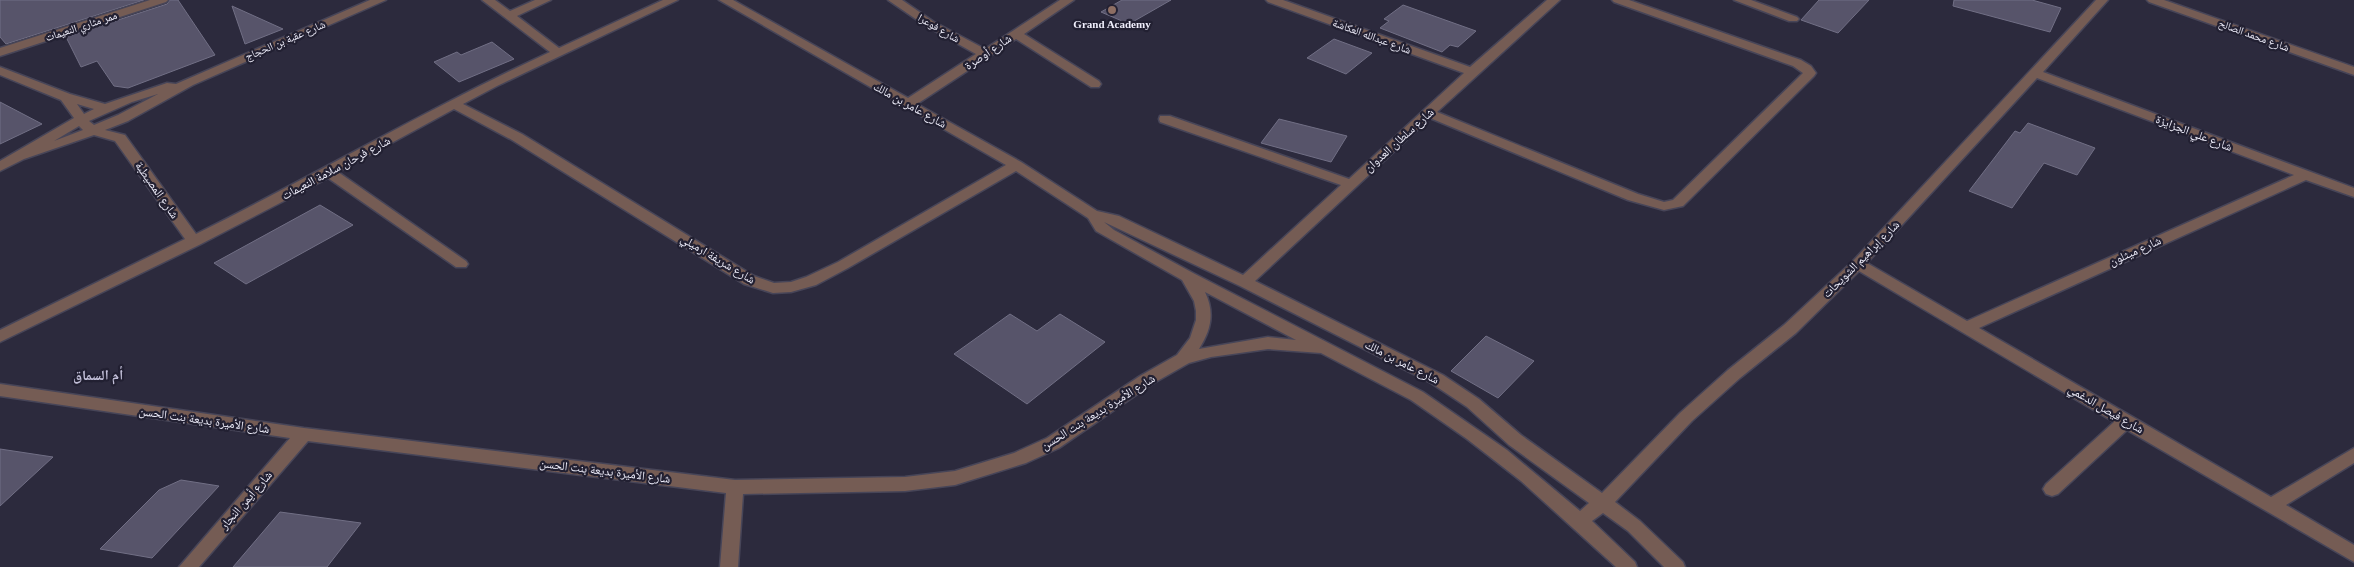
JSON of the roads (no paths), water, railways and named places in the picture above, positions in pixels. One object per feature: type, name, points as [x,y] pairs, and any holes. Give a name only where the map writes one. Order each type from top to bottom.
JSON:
[{"type":"street","name":"ممر مثاري النعيمات","points":[[0,52],[162,0]]},
{"type":"street","name":"شارع عقبة بن الحجاج","points":[[22,155],[123,118],[189,82],[380,0]]},
{"type":"street","points":[[488,0],[557,52]]},
{"type":"street","points":[[508,16],[545,0]]},
{"type":"street","name":"شارع فرحان سلامة النعيمات","points":[[0,337],[194,242],[329,172],[453,104],[557,52],[672,0]]},
{"type":"street","name":"شارع عامر بن مالك","points":[[725,0],[1016,165],[1093,215],[1114,219],[1245,282],[1437,379],[1473,403],[1515,440],[1604,502],[1634,526],[1676,567]]},
{"type":"street","name":"شارع فوعرا","points":[[894,0],[930,24],[985,54]]},
{"type":"street","name":"شارع أوصرة","points":[[908,104],[1068,0]]},
{"type":"street","name":"شارع عبدالله العكاشة","points":[[1272,0],[1472,72]]},
{"type":"street","name":"شارع سلطان العدوان","points":[[1245,282],[1472,72],[1554,0]]},
{"type":"street","points":[[1428,113],[1633,197],[1664,206],[1678,203],[1810,73],[1797,63],[1618,0]]},
{"type":"street","points":[[1740,0],[1793,18]]},
{"type":"street","name":"شارع إبراهيم الشويحات","points":[[1581,520],[1604,502],[1686,418],[1734,374],[1790,329],[1858,264],[2102,0]]},
{"type":"street","name":"شارع محمد الصالح","points":[[2153,0],[2354,71]]},
{"type":"street","points":[[1016,34],[1095,84]]},
{"type":"street","points":[[0,71],[66,98],[106,108],[123,118],[120,138],[94,130],[80,120],[66,98]]},
{"type":"street","name":"شارع علي الجزايزة","points":[[2035,73],[2354,193]]},
{"type":"street","name":"شارع عقبة بن الحجاج","points":[[0,167],[80,120],[106,108],[151,91],[189,82]]},
{"type":"street","name":"شارع شريفة ارميلي","points":[[453,104],[517,137],[627,203],[749,280],[773,288],[791,287],[835,269],[1016,165]]},
{"type":"street","points":[[1165,119],[1351,184]]},
{"type":"street","name":"شارع المصيطبة","points":[[120,138],[194,242]]},
{"type":"street","points":[[329,172],[461,264]]},
{"type":"street","name":"شارع ميثلون","points":[[1965,328],[2305,175]]},
{"type":"street","name":"شارع عامر بن مالك","points":[[1093,215],[1102,228],[1109,233],[1188,277],[1417,396],[1451,417],[1581,520],[1628,567]]},
{"type":"street","name":"شارع فيصل الدغمي","points":[[1858,264],[2354,554]]},
{"type":"street","name":"شارع الأميرة بديعة بنت الحسن","points":[[1184,359],[1197,343],[1204,326],[1205,308],[1199,292],[1188,277]]},
{"type":"street","name":"شارع الأميرة بديعة بنت الحسن","points":[[0,390],[304,434],[735,486],[905,484],[955,478],[992,468],[1053,443],[1146,380],[1184,359],[1211,351],[1268,343],[1326,348]]},
{"type":"street","points":[[2052,489],[2127,420]]},
{"type":"street","name":"شارع أيمن النجار","points":[[188,567],[304,434]]},
{"type":"street","points":[[2272,505],[2354,455]]},
{"type":"street","points":[[729,567],[735,486]]},
{"type":"place","name":"Grand Academy","points":[[1112,10]]},
{"type":"district","name":"أم السماق","points":[[98,375]]}]
